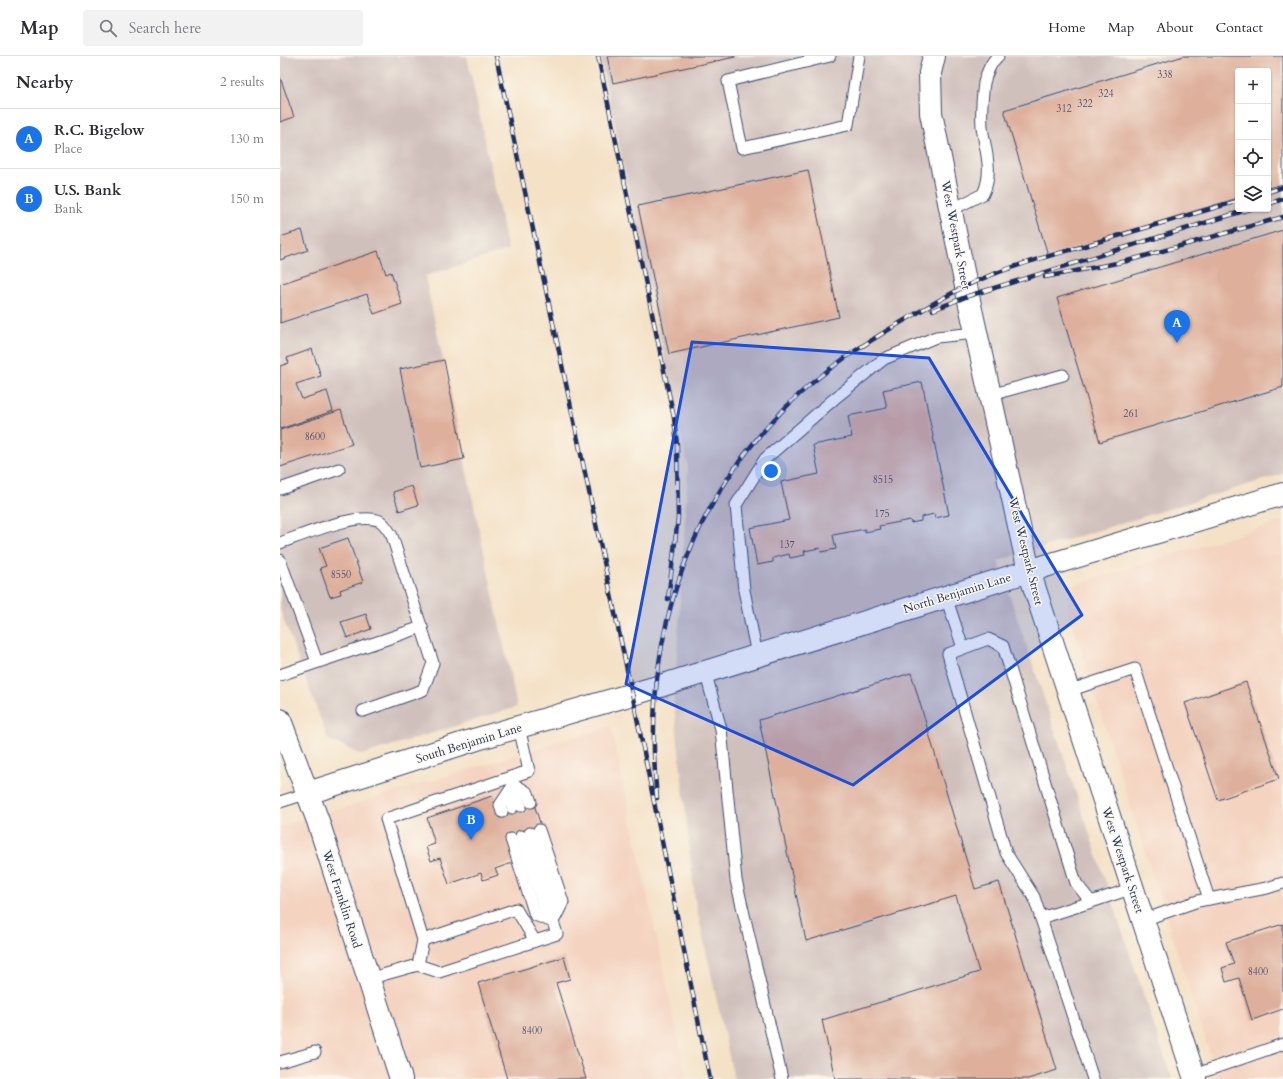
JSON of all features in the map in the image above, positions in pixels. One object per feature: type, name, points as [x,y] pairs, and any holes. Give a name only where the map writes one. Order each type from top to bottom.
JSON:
[{"type":"street","name":"West Westpark Street","points":[[934,56],[930,73],[931,113],[976,333],[1029,571],[1195,1077]]},
{"type":"street","name":"North Benjamin Lane","points":[[632,693],[1283,494]]},
{"type":"street","name":"South Benjamin Lane","points":[[308,793],[632,693]]},
{"type":"street","name":"West Franklin Road","points":[[280,720],[308,793],[401,1079]]},
{"type":"lane","points":[[830,56],[728,81],[742,148],[848,125],[858,56]]},
{"type":"lane","points":[[951,210],[983,194],[988,181],[989,170],[982,126],[981,100],[986,75],[998,56]]},
{"type":"lane","points":[[757,655],[744,590],[736,505],[765,459],[834,399],[884,359],[936,337],[976,333]]},
{"type":"lane","points":[[990,395],[1063,375]]},
{"type":"lane","points":[[280,489],[339,469]]},
{"type":"lane","points":[[280,543],[344,521],[370,518],[382,522],[392,536],[433,663],[423,690],[363,711]]},
{"type":"lane","points":[[280,560],[316,662]]},
{"type":"lane","points":[[946,597],[963,648]]},
{"type":"lane","points":[[280,675],[422,627]]},
{"type":"lane","points":[[1090,902],[1076,883],[1002,646],[988,639],[948,654],[1006,853],[1034,897],[1093,1079]]},
{"type":"lane","points":[[1068,691],[1135,669],[1209,899]]},
{"type":"lane","points":[[705,671],[721,729],[736,880],[782,1079]]},
{"type":"lane","points":[[418,965],[423,940],[386,819],[513,780],[529,771],[519,727]]},
{"type":"lane","points":[[513,780],[528,793],[516,807],[511,803],[513,780]]},
{"type":"lane","points":[[280,802],[308,793]]},
{"type":"lane","points":[[368,979],[418,965],[439,972],[557,934],[553,922],[553,903],[525,834],[535,915],[553,922]]},
{"type":"lane","points":[[1143,920],[1209,899],[1283,884]]},
{"type":"lane","points":[[1041,918],[1132,888]]},
{"type":"lane","points":[[423,940],[516,909],[535,941]]},
{"type":"lane","points":[[1195,1077],[1283,1044]]},
{"type":"lane","points":[[280,1062],[315,1052]]},
{"type":"highlighted area","points":[[692,342],[929,358],[1082,615],[853,785],[626,684]]},
{"type":"shaded area","points":[[280,56],[467,56],[508,250],[425,276],[517,707],[361,755],[328,739],[280,610]]},
{"type":"shaded area","points":[[600,56],[1283,56],[1283,474],[998,561],[1172,1079],[734,1079],[695,900],[674,705],[688,467]]},
{"type":"shaded area","points":[[1283,521],[1283,1079],[1218,1079],[1067,608],[1074,585]]},
{"type":"shaded area","points":[[611,726],[687,1079],[280,1079],[280,827]]},
{"type":"building","points":[[607,56],[735,56],[735,57],[613,83]]},
{"type":"building","points":[[1184,56],[1283,56],[1283,184],[1271,187],[1271,68],[1235,68],[1235,199],[1048,255],[1004,110]]},
{"type":"building","points":[[280,77],[294,117],[280,122]]},
{"type":"building","points":[[808,170],[839,317],[669,354],[638,206]]},
{"type":"building","points":[[302,230],[308,250],[280,260],[280,237]]},
{"type":"building","points":[[1283,230],[1283,387],[1100,442],[1057,298]]},
{"type":"building","points":[[378,251],[386,274],[391,272],[402,304],[374,314],[367,294],[280,323],[280,284]]},
{"type":"building","points":[[312,349],[321,376],[296,384],[302,399],[327,391],[333,411],[280,429],[280,366],[289,363],[287,358]]},
{"type":"building","points":[[444,360],[464,459],[420,468],[400,369]]},
{"type":"building","points":[[922,382],[949,515],[935,518],[934,514],[921,517],[921,521],[911,523],[910,520],[879,526],[880,529],[865,532],[865,529],[833,535],[836,549],[821,552],[820,548],[804,551],[805,555],[790,558],[789,554],[773,558],[773,562],[757,565],[750,528],[789,520],[781,482],[819,474],[813,445],[852,437],[848,416],[887,408],[883,390]]},
{"type":"building","points":[[341,410],[352,444],[280,467],[280,430]]},
{"type":"building","points":[[412,486],[418,505],[399,511],[393,492]]},
{"type":"building","points":[[348,538],[363,582],[340,590],[341,594],[330,597],[320,568],[326,566],[319,548]]},
{"type":"building","points":[[366,614],[371,629],[347,638],[341,622]]},
{"type":"building","points":[[911,673],[975,889],[999,882],[1057,1070],[1028,1079],[835,1079],[822,1020],[979,972],[956,896],[806,941],[759,720]]},
{"type":"building","points":[[1246,682],[1279,779],[1218,800],[1185,703]]},
{"type":"building","points":[[492,796],[498,813],[533,801],[542,829],[514,862],[495,869],[498,875],[483,880],[481,873],[449,884],[440,858],[431,861],[426,847],[435,844],[427,818]]},
{"type":"building","points":[[1283,924],[1283,1009],[1252,1020],[1239,978],[1226,982],[1222,968],[1234,964],[1226,942]]},
{"type":"building","points":[[564,957],[570,979],[556,983],[586,1079],[507,1079],[478,983]]},
{"type":"railway","points":[[496,56],[632,693],[710,1079]]},
{"type":"railway","points":[[598,56],[674,418],[677,445],[678,518],[668,599]]},
{"type":"railway","points":[[1271,191],[1283,187]]},
{"type":"railway","points":[[1271,203],[1283,199]]},
{"type":"railway","points":[[657,798],[654,744],[656,691],[663,639],[676,588],[694,540],[719,493],[749,449],[785,408],[815,380],[848,356],[899,323],[960,289],[1008,269],[1037,259],[1235,202]]},
{"type":"railway","points":[[933,310],[968,296],[1240,212]]},
{"type":"railway","points":[[1045,277],[1127,261],[1283,217]]},
{"type":"place","name":"R.C. Bigelow","points":[[1177,343]]},
{"type":"place","name":"U.S. Bank","points":[[471,840]]}]
